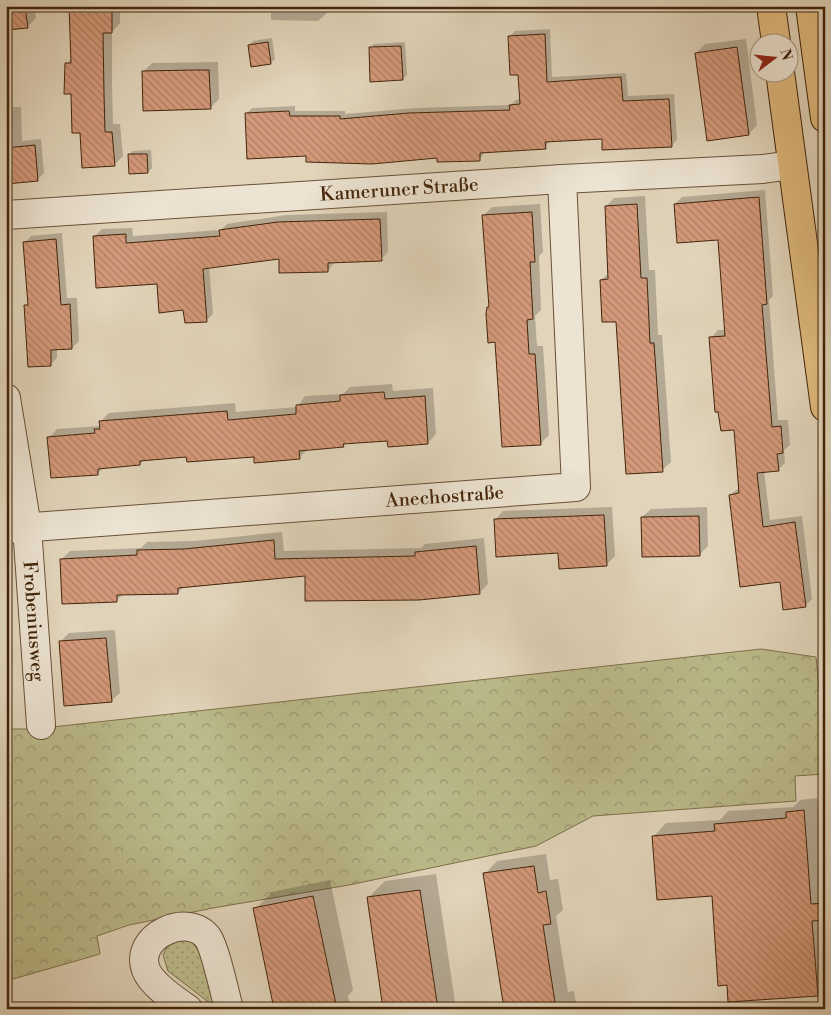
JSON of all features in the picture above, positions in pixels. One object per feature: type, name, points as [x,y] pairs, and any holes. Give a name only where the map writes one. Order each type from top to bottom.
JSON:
[{"type":"main road","points":[[771,6],[775,32]]},
{"type":"main road","points":[[810,6],[825,118]]},
{"type":"main road","points":[[781,82],[825,407]]},
{"type":"street","name":"Kameruner Straße","points":[[6,214],[562,179],[744,170],[792,165]]},
{"type":"street","name":"Anechostraße","points":[[17,528],[576,487],[562,179]]},
{"type":"street","name":"Frobeniusweg","points":[[6,398],[17,528],[41,725]]},
{"type":"street","points":[[188,1009],[165,992],[146,970],[144,954],[150,940],[172,929],[190,926],[200,930],[209,939],[229,1009]]},
{"type":"green space","points":[[761,649],[816,657],[825,745],[825,774],[795,776],[796,801],[593,816],[536,846],[349,885],[213,908],[129,925],[97,936],[100,954],[6,981],[6,729],[34,729]]},
{"type":"green space","points":[[178,939],[192,942],[201,954],[214,1001],[211,1004],[168,971],[163,955],[167,947]]},
{"type":"building","points":[[6,6],[25,6],[28,28],[6,30]]},
{"type":"building","points":[[69,6],[112,6],[112,33],[103,33],[104,94],[105,132],[112,132],[115,166],[82,168],[80,133],[72,133],[71,94],[64,94],[65,63],[71,63]]},
{"type":"building","points":[[545,34],[547,82],[621,77],[623,101],[669,99],[672,147],[602,150],[602,139],[545,142],[546,149],[480,153],[480,161],[437,162],[437,158],[372,164],[306,162],[306,156],[247,159],[245,113],[289,111],[290,116],[340,116],[340,119],[409,113],[510,110],[509,105],[520,104],[518,75],[510,75],[508,36]]},
{"type":"building","points":[[268,42],[271,64],[251,67],[248,45]]},
{"type":"building","points":[[401,46],[403,80],[370,82],[369,47]]},
{"type":"building","points":[[737,47],[749,135],[707,141],[695,53]]},
{"type":"building","points":[[209,70],[211,109],[143,111],[142,71]]},
{"type":"building","points":[[35,145],[38,181],[6,184],[6,148]]},
{"type":"building","points":[[128,154],[147,154],[148,173],[129,174]]},
{"type":"building","points":[[759,197],[767,304],[762,305],[772,427],[781,426],[783,453],[777,454],[779,471],[757,473],[763,527],[795,522],[806,607],[783,610],[780,582],[740,587],[729,495],[739,493],[734,430],[721,431],[718,412],[715,412],[709,337],[725,336],[718,240],[677,243],[674,204]]},
{"type":"building","points":[[637,204],[641,278],[647,278],[650,343],[654,343],[663,472],[626,474],[616,322],[602,322],[600,280],[608,279],[605,206]]},
{"type":"building","points":[[532,212],[535,262],[530,262],[533,319],[527,320],[529,354],[535,354],[541,445],[502,447],[495,342],[488,343],[486,314],[487,307],[489,307],[482,215]]},
{"type":"building","points":[[380,219],[382,261],[328,263],[328,272],[279,273],[279,259],[203,269],[207,322],[185,323],[183,310],[159,313],[157,284],[96,288],[93,236],[126,234],[126,243],[220,236],[219,230],[278,222]]},
{"type":"building","points":[[56,239],[61,305],[70,304],[72,349],[51,350],[51,366],[28,367],[24,305],[28,305],[23,242]]},
{"type":"building","points":[[384,392],[385,399],[425,396],[428,444],[388,447],[387,441],[343,444],[344,447],[299,451],[300,459],[254,463],[254,457],[187,462],[186,457],[140,461],[140,465],[98,469],[98,475],[51,478],[47,437],[95,433],[94,429],[100,429],[99,421],[227,411],[228,420],[296,414],[296,405],[340,401],[340,395]]},
{"type":"building","points":[[604,515],[607,566],[559,569],[558,553],[496,557],[494,519]]},
{"type":"building","points":[[699,516],[700,556],[642,557],[641,517]]},
{"type":"building","points":[[274,540],[275,559],[415,556],[415,552],[476,546],[480,594],[419,600],[305,601],[305,576],[178,588],[178,594],[117,595],[117,602],[62,604],[60,559],[137,555],[137,550],[184,549]]},
{"type":"building","points":[[106,638],[112,702],[64,706],[59,641]]},
{"type":"building","points":[[804,810],[811,904],[825,903],[825,920],[812,921],[818,996],[728,1002],[727,985],[718,986],[712,896],[657,900],[652,836],[715,831],[714,824],[786,818],[786,812]]},
{"type":"building","points":[[534,866],[538,893],[546,891],[551,924],[543,925],[556,1009],[504,1009],[483,873]]},
{"type":"building","points":[[420,890],[438,1009],[383,1009],[367,897]]},
{"type":"building","points":[[313,896],[337,1009],[274,1009],[253,908]]}]
